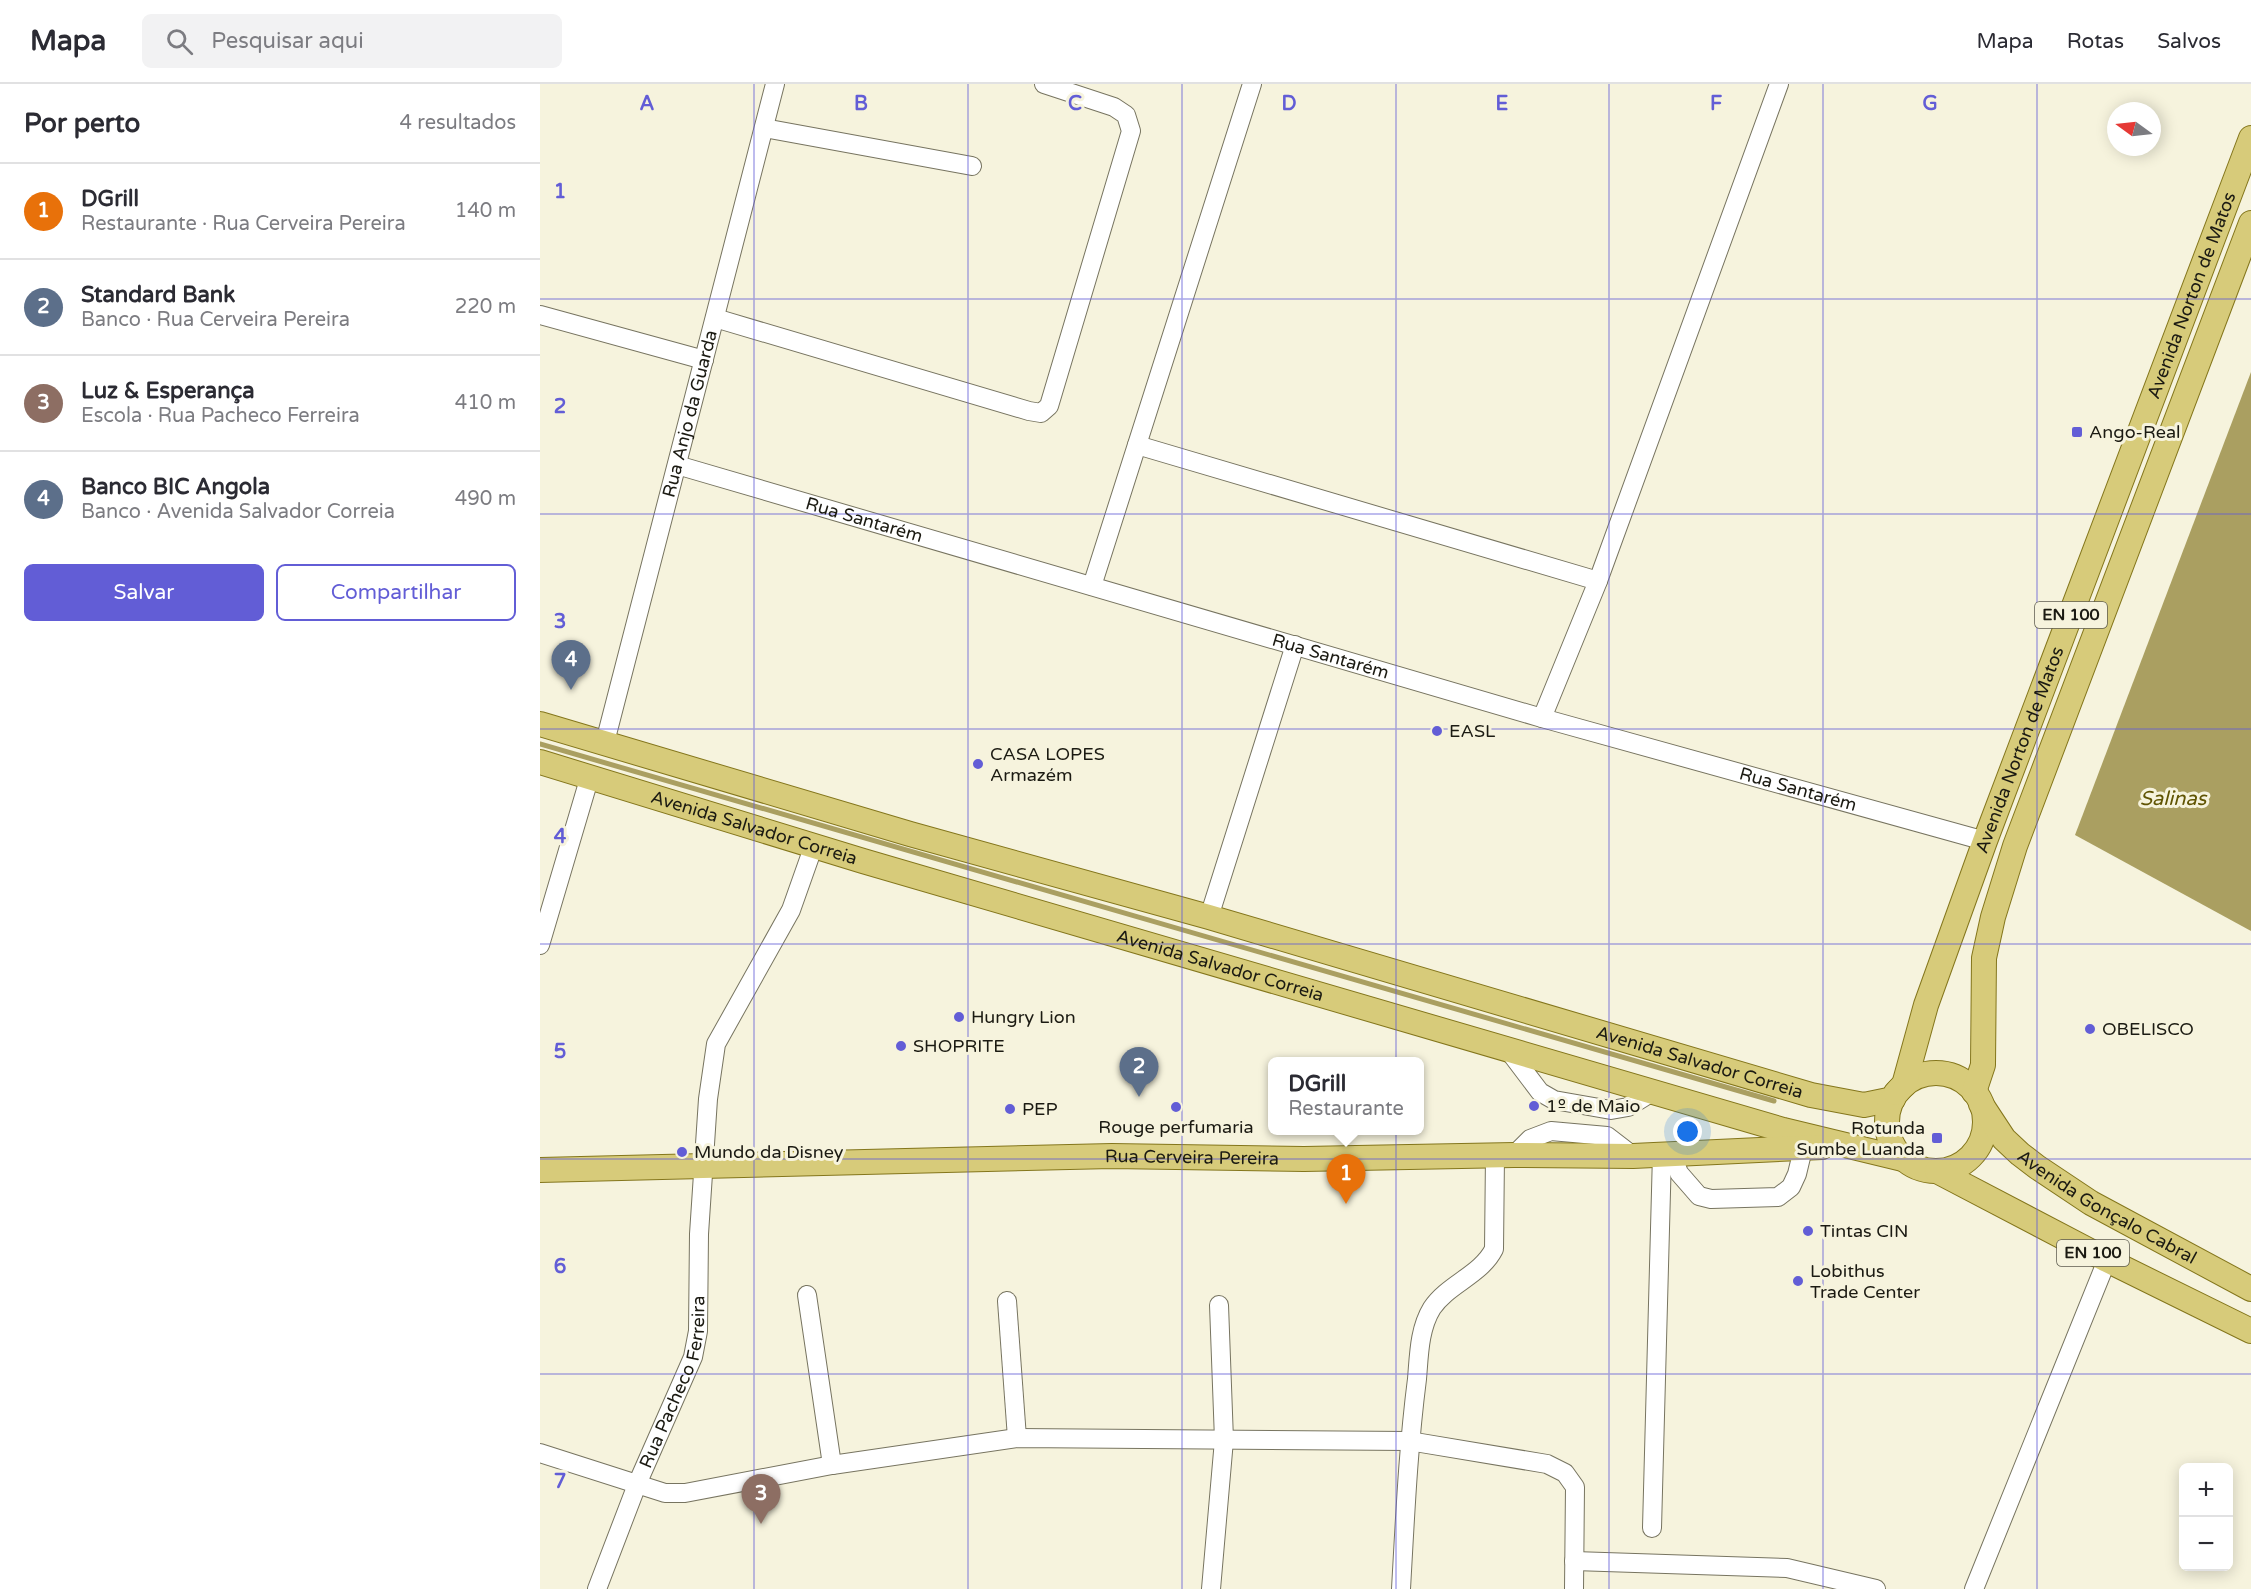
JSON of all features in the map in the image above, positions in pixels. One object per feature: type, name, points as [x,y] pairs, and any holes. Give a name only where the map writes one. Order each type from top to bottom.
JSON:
[{"type":"main road","name":"Avenida Norton de Matos","points":[[1898,1091],[1926,1005],[1985,841],[2251,138]]},
{"type":"main road","name":"Avenida Norton de Matos","points":[[1978,1098],[1983,1065],[1984,958],[1993,917],[2014,846],[2251,223]]},
{"type":"main road","name":"Avenida Salvador Correia","points":[[540,724],[910,834],[1209,917],[1811,1095],[1864,1105],[1898,1091]]},
{"type":"main road","name":"Avenida Salvador Correia","points":[[540,762],[1509,1051],[1783,1130],[1903,1159]]},
{"type":"main road","name":"EN 100","points":[[1941,1073],[1959,1079],[1978,1098],[1984,1113],[1984,1132],[1977,1149],[1964,1162],[1947,1170],[1919,1168],[1903,1159],[1892,1144],[1888,1135],[1887,1116],[1898,1091],[1921,1075],[1941,1073]]},
{"type":"main road","name":"Avenida Gonçalo Cabral","points":[[1978,1098],[2004,1139],[2019,1155],[2091,1203],[2251,1290]]},
{"type":"main road","name":"Rua Cerveira Pereira","points":[[540,1170],[1112,1156],[1304,1159],[1504,1155],[1633,1156],[1803,1149],[1845,1145]]},
{"type":"main road","name":"EN 100","points":[[1937,1171],[2107,1260],[2251,1331]]},
{"type":"street","name":"Rua Anjo da Guarda","points":[[604,742],[775,84]]},
{"type":"street","points":[[715,318],[1041,413],[1049,406],[1131,131],[1126,115],[1114,107],[1044,84]]},
{"type":"street","points":[[1092,586],[1252,84]]},
{"type":"street","points":[[1542,718],[1598,581],[1779,84]]},
{"type":"street","points":[[764,128],[972,166]]},
{"type":"street","points":[[540,315],[704,360]]},
{"type":"street","points":[[1137,445],[1598,581]]},
{"type":"street","name":"Rua Santarém","points":[[677,465],[1542,718],[1985,841]]},
{"type":"street","points":[[1209,917],[1295,645]]},
{"type":"street","points":[[540,945],[546,904],[590,776]]},
{"type":"street","name":"Rua Pacheco Ferreira","points":[[597,1589],[638,1482],[693,1357],[698,1330],[699,1234],[708,1099],[716,1044],[791,910],[814,845]]},
{"type":"street","points":[[1509,1051],[1540,1092],[1554,1100],[1611,1110],[1628,1107],[1652,1092]]},
{"type":"street","points":[[1667,1154],[1679,1173],[1700,1196],[1711,1199],[1778,1197],[1791,1187],[1797,1174],[1803,1149]]},
{"type":"street","points":[[1652,1528],[1667,1154]]},
{"type":"street","points":[[1401,1589],[1409,1440],[1422,1333],[1432,1309],[1441,1298],[1489,1259],[1494,1249],[1504,1155]]},
{"type":"street","points":[[1974,1589],[2107,1260]]},
{"type":"street","points":[[807,1295],[832,1465]]},
{"type":"street","points":[[1007,1301],[1017,1438]]},
{"type":"street","points":[[1211,1589],[1224,1440],[1219,1305]]},
{"type":"street","points":[[540,1453],[638,1482],[665,1493],[685,1493],[832,1465],[1017,1438],[1409,1440],[1547,1464],[1565,1473],[1575,1487],[1574,1589]]},
{"type":"street","points":[[1574,1561],[1787,1568],[1876,1589]]},
{"type":"water","name":"Salinas","points":[[2251,372],[2251,931],[2075,835]]},
{"type":"waterway","points":[[540,744],[1774,1101]]},
{"type":"place","name":"Ango-Real","points":[[2077,432]]},
{"type":"place","name":"Banco BIC Angola","points":[[571,690]]},
{"type":"place","name":"EASL","points":[[1437,731]]},
{"type":"place","name":"CASA LOPES Armazém","points":[[978,764]]},
{"type":"place","name":"Hungry Lion","points":[[959,1017]]},
{"type":"place","name":"OBELISCO","points":[[2090,1029]]},
{"type":"place","name":"SHOPRITE","points":[[901,1046]]},
{"type":"place","name":"Standard Bank","points":[[1139,1097]]},
{"type":"place","name":"1º de Maio","points":[[1534,1106]]},
{"type":"place","name":"Rouge perfumaria","points":[[1176,1107]]},
{"type":"place","name":"PEP","points":[[1010,1109]]},
{"type":"place","name":"Rotunda Sumbe Luanda","points":[[1937,1138]]},
{"type":"place","name":"Mundo da Disney","points":[[682,1152]]},
{"type":"place","name":"DGrill","points":[[1346,1204]]},
{"type":"place","name":"Tintas CIN","points":[[1808,1231]]},
{"type":"place","name":"Lobithus Trade Center","points":[[1798,1281]]},
{"type":"place","name":"Luz & Esperança","points":[[761,1524]]}]
